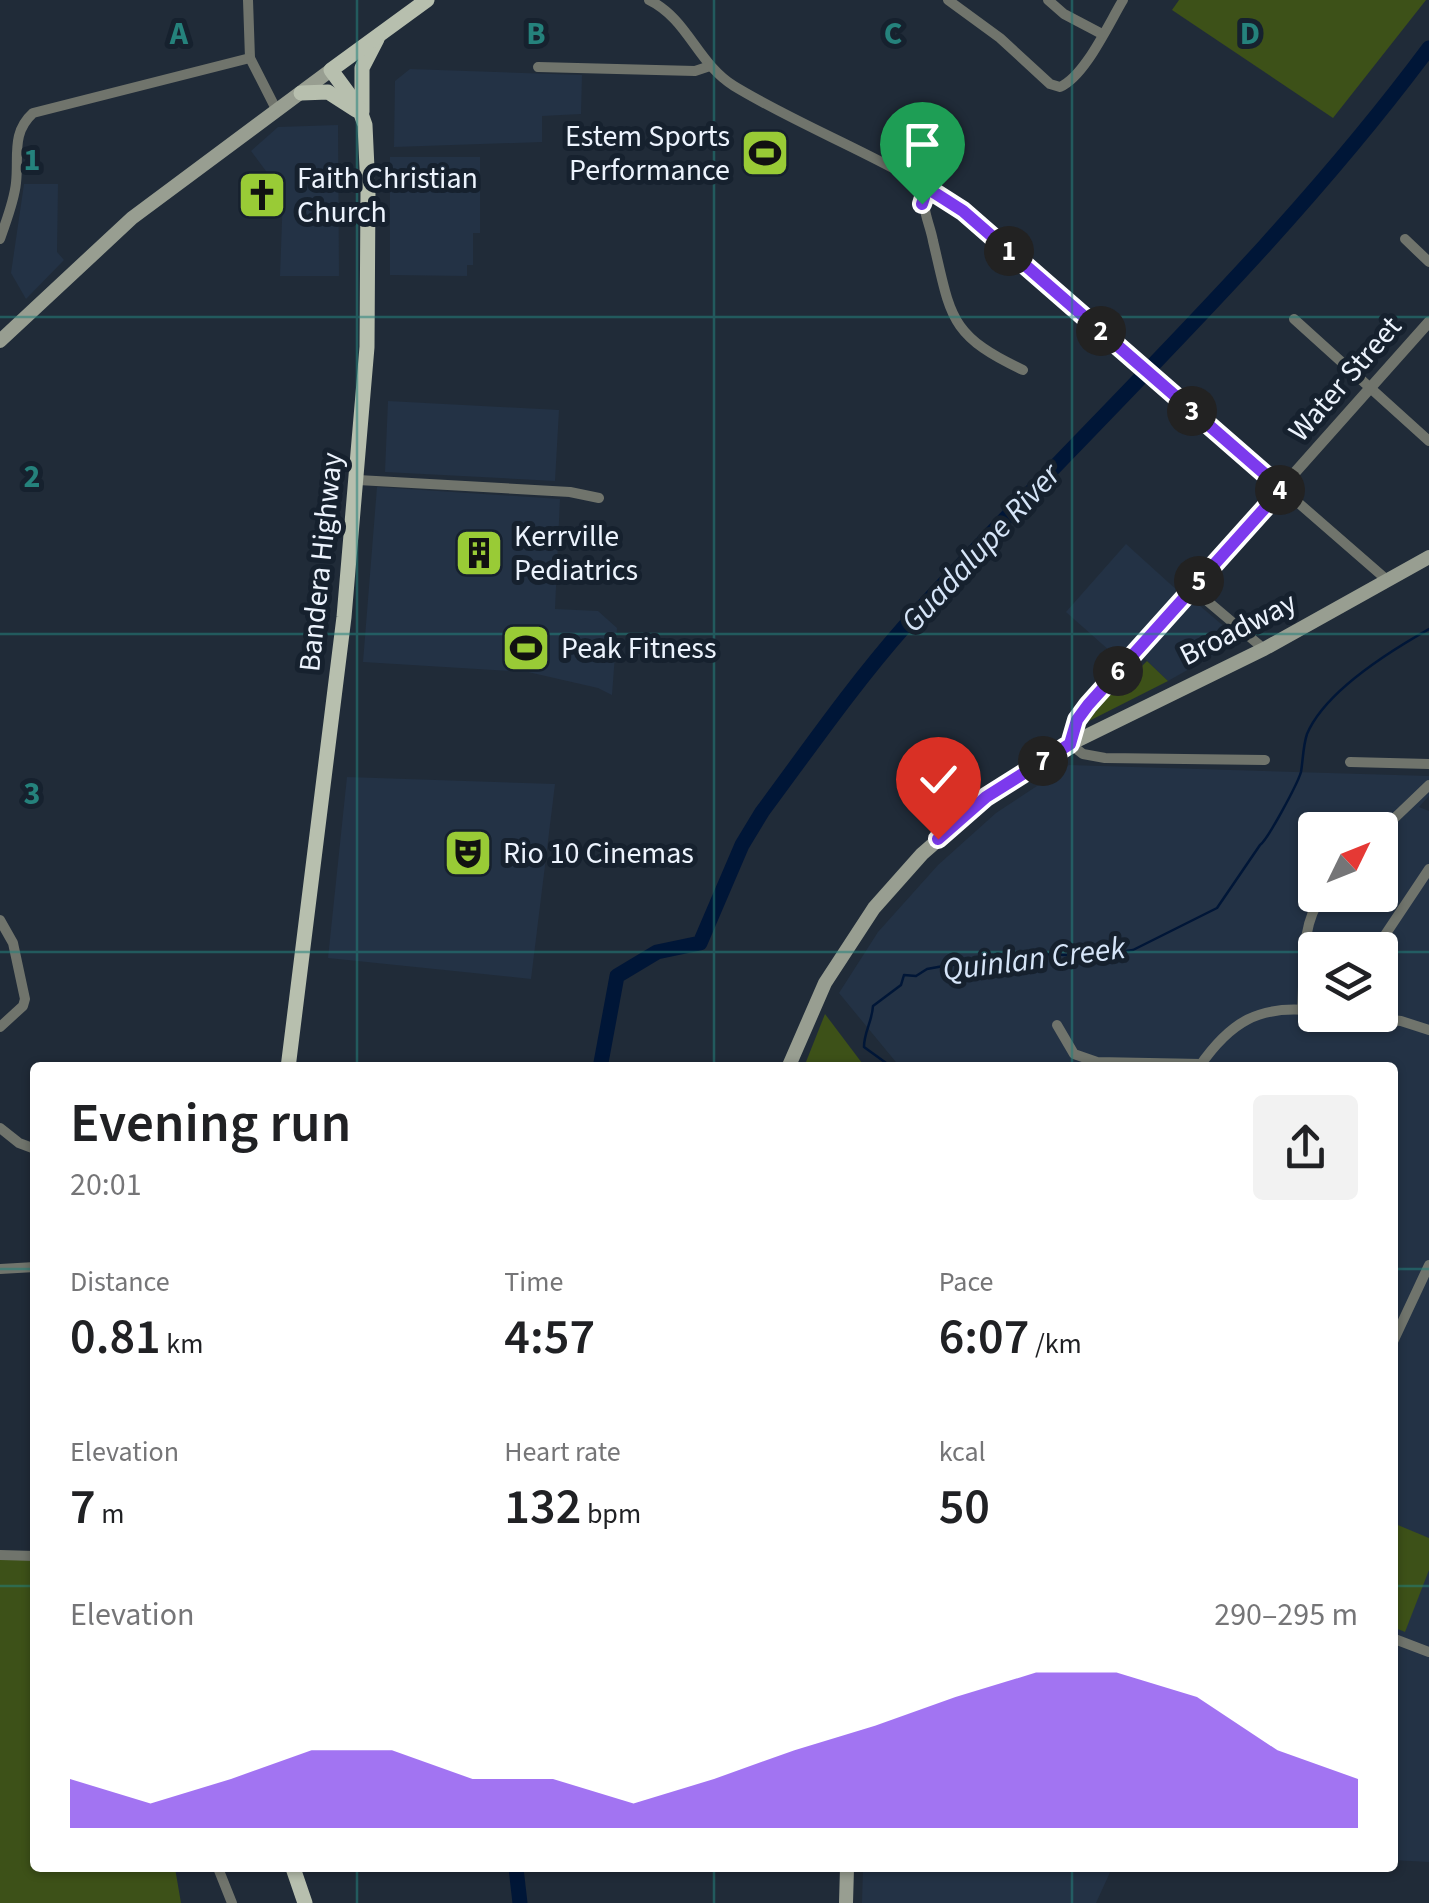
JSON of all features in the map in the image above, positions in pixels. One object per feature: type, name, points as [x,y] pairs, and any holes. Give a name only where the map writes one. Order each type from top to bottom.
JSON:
[{"type":"main road","points":[[0,341],[132,218],[428,0]]},
{"type":"main road","points":[[362,116],[362,68],[378,36]]},
{"type":"main road","name":"Bandera Highway","points":[[289,1062],[338,668],[368,346],[368,190],[362,116],[331,70]]},
{"type":"main road","points":[[301,92],[328,92],[362,116]]},
{"type":"main road","name":"Broadway","points":[[790,1062],[805,1023],[834,968],[892,886],[986,797],[1070,744],[1264,649],[1429,557]]},
{"type":"main road","points":[[294,1872],[305,1903]]},
{"type":"main road","points":[[846,1903],[847,1872]]},
{"type":"street","points":[[248,0],[250,58],[277,110]]},
{"type":"street","points":[[649,0],[675,16],[710,66],[732,85],[963,211],[1387,580]]},
{"type":"street","points":[[948,0],[1000,38],[1050,84],[1062,88],[1074,77],[1122,0]]},
{"type":"street","points":[[1048,0],[1064,14],[1102,34]]},
{"type":"street","points":[[962,9],[974,2]]},
{"type":"street","points":[[0,240],[16,188],[17,136],[22,122],[33,113],[250,58]]},
{"type":"street","points":[[538,67],[695,71],[710,66]]},
{"type":"street","points":[[927,188],[923,210],[934,242],[943,292],[952,311],[980,349],[1022,370]]},
{"type":"street","points":[[1405,239],[1429,262]]},
{"type":"street","points":[[1294,319],[1429,441]]},
{"type":"street","name":"Water Street","points":[[1070,744],[1077,720],[1088,705],[1429,322]]},
{"type":"street","points":[[358,480],[570,492],[598,498]]},
{"type":"street","points":[[1192,588],[1264,649]]},
{"type":"street","points":[[1070,744],[1083,754],[1105,758],[1265,760]]},
{"type":"street","points":[[1350,762],[1429,764]]},
{"type":"street","points":[[1398,815],[1429,785]]},
{"type":"street","points":[[1387,932],[1429,869]]},
{"type":"street","points":[[0,920],[13,943],[25,999],[24,1006],[0,1027]]},
{"type":"street","points":[[1203,1062],[1221,1037],[1244,1020],[1270,1010],[1298,1010]]},
{"type":"street","points":[[1398,1021],[1429,1030]]},
{"type":"street","points":[[1057,1025],[1074,1054],[1097,1062]]},
{"type":"street","points":[[0,1129],[30,1146]]},
{"type":"street","points":[[1398,1331],[1429,1265]]},
{"type":"street","points":[[0,1268],[30,1268]]},
{"type":"street","points":[[0,1555],[30,1556]]},
{"type":"street","points":[[1398,1640],[1429,1652]]},
{"type":"street","points":[[220,1872],[232,1903]]},
{"type":"shaded area","points":[[410,69],[582,75],[581,114],[542,116],[542,142],[394,147],[395,81]]},
{"type":"shaded area","points":[[338,125],[339,276],[280,276],[283,194],[251,151],[278,127]]},
{"type":"shaded area","points":[[390,157],[480,157],[480,233],[473,233],[473,265],[467,265],[467,276],[390,275]]},
{"type":"shaded area","points":[[24,184],[58,184],[57,252],[64,260],[26,299],[11,273]]},
{"type":"shaded area","points":[[388,401],[559,410],[555,481],[385,472]]},
{"type":"shaded area","points":[[377,487],[560,499],[555,609],[598,611],[617,628],[612,695],[598,688],[528,672],[363,662]]},
{"type":"shaded area","points":[[1126,544],[1179,592],[1119,659],[1066,612]]},
{"type":"shaded area","points":[[1193,600],[1240,640],[1168,681],[1143,657]]},
{"type":"shaded area","points":[[1069,765],[1429,776],[1429,796],[1419,807],[1429,811],[1429,1862],[1398,1860],[1398,1062],[896,1062],[839,993],[878,932],[938,865],[996,813]]},
{"type":"shaded area","points":[[347,777],[555,784],[531,979],[328,958]]},
{"type":"shaded area","points":[[863,1872],[1110,1872],[1096,1903],[862,1903]]},
{"type":"green space","points":[[1179,0],[1426,0],[1333,118],[1172,10]]},
{"type":"green space","points":[[1147,661],[1168,681],[1087,722],[1133,667],[1137,671]]},
{"type":"green space","points":[[825,1014],[861,1062],[806,1062]]},
{"type":"green space","points":[[1398,1525],[1429,1538],[1429,1570],[1405,1632],[1398,1629]]},
{"type":"green space","points":[[0,1558],[30,1559],[30,1872],[176,1872],[181,1903],[0,1903]]},
{"type":"waterway","name":"Guadalupe River","points":[[601,1062],[617,976],[657,952],[700,943],[742,845],[762,812],[867,671],[971,554],[1306,200],[1429,48]]},
{"type":"waterway","name":"Quinlan Creek","points":[[885,1062],[864,1047],[864,1042],[873,1006],[901,985],[904,975],[916,976],[927,969],[949,965],[976,963],[987,967],[1040,954],[1094,956],[1133,950],[1217,908],[1288,799],[1301,772],[1307,734],[1316,718],[1360,674],[1429,629]]},
{"type":"waterway","name":"Guadalupe River","points":[[516,1872],[520,1903]]},
{"type":"place","name":"Estem Sports Performance","points":[[765,153]]},
{"type":"place","name":"Faith Christian Church","points":[[262,195]]},
{"type":"place","name":"Kerrville Pediatrics","points":[[479,553]]},
{"type":"place","name":"Peak Fitness","points":[[526,648]]},
{"type":"place","name":"Rio 10 Cinemas","points":[[468,853]]},
{"type":"route","points":[[922,204],[927,188],[963,211],[1282,489],[1088,705],[1077,720],[1070,744],[986,797],[938,839]]}]
